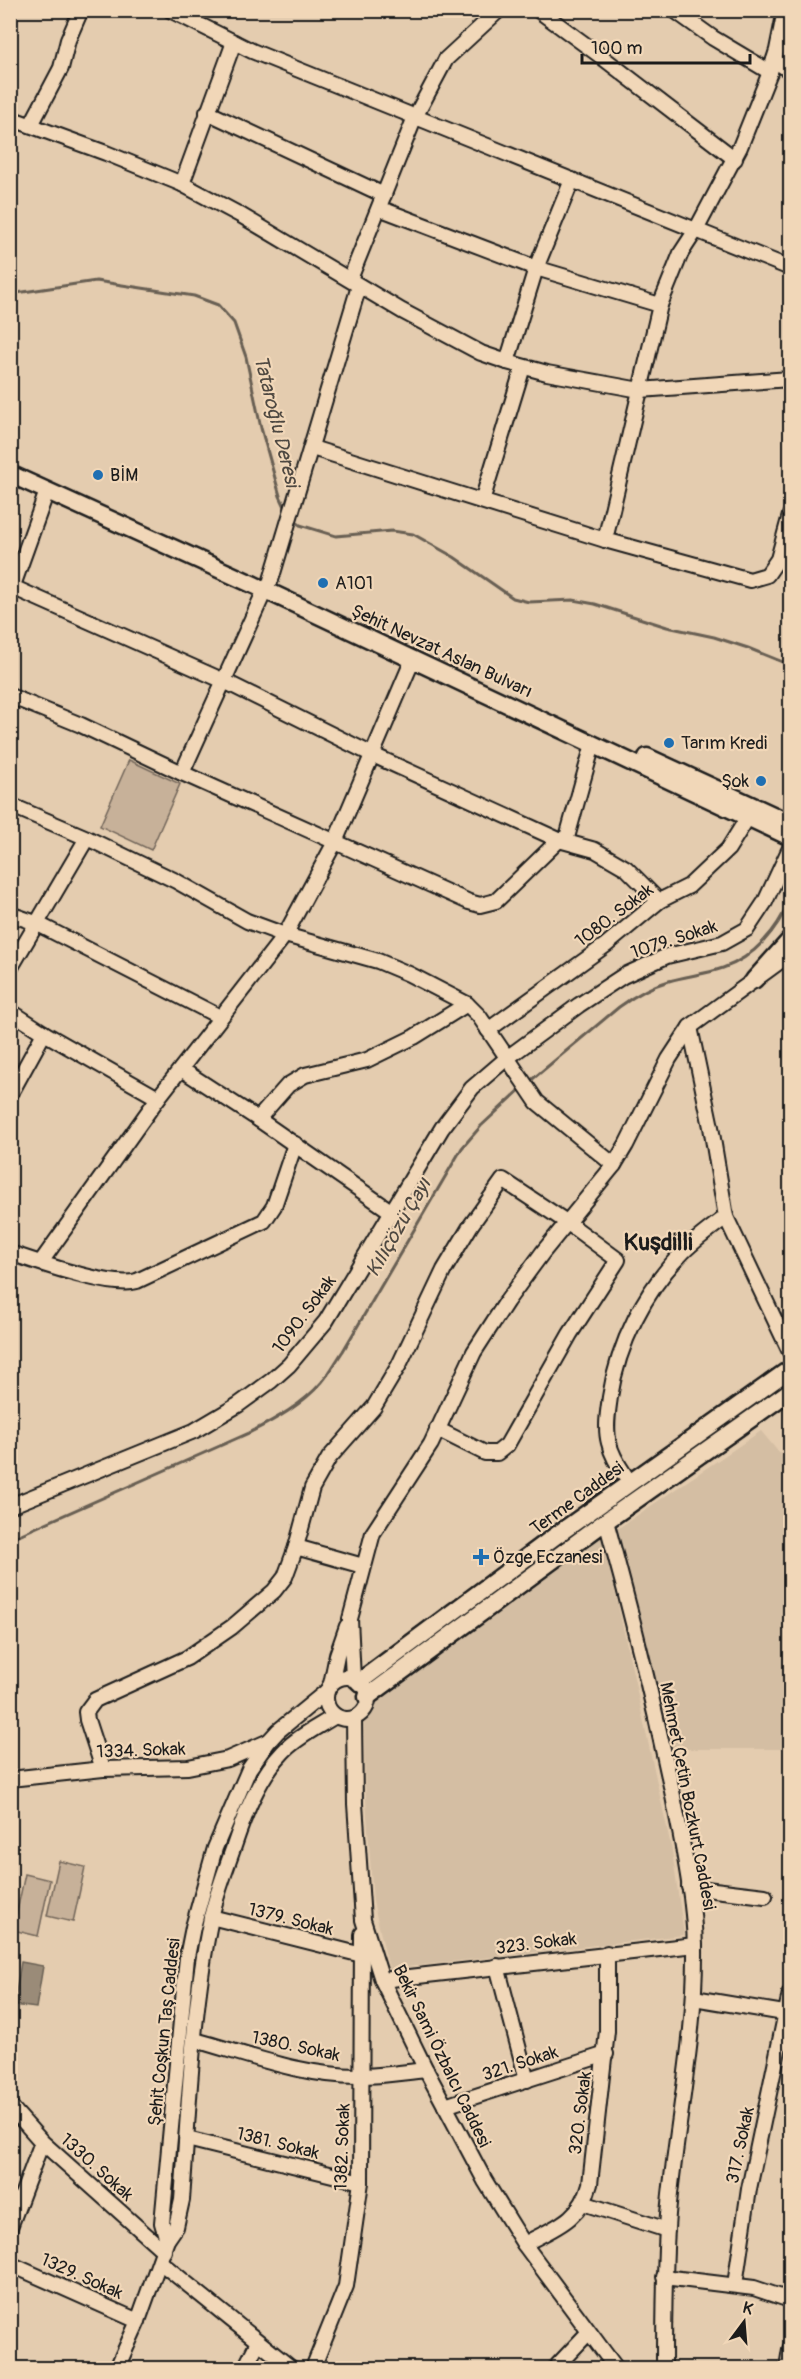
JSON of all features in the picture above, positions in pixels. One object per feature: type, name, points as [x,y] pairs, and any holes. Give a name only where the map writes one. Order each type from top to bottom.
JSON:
[{"type":"main road","name":"Şehit Nevzat Aslan Bulvarı","points":[[10,463],[751,812],[790,837]]},
{"type":"main road","name":"Şehit Nevzat Aslan Bulvarı","points":[[10,474],[268,585],[413,659],[593,744],[751,812],[790,823]]},
{"type":"main road","points":[[754,980],[790,940]]},
{"type":"main road","name":"Terme Caddesi","points":[[356,1680],[790,1369]]},
{"type":"main road","name":"Terme Caddesi","points":[[367,1697],[606,1521],[790,1391]]},
{"type":"street","points":[[31,125],[61,68],[68,40],[81,10]]},
{"type":"street","points":[[170,10],[234,42],[790,268]]},
{"type":"street","points":[[182,773],[268,585],[312,448],[355,283],[381,201],[415,117],[446,59],[499,10]]},
{"type":"street","points":[[538,10],[735,159]]},
{"type":"street","points":[[674,10],[713,38],[772,66],[790,70]]},
{"type":"street","points":[[605,540],[660,305],[681,253],[735,159],[772,66],[785,10]]},
{"type":"street","points":[[182,184],[234,42]]},
{"type":"street","points":[[207,112],[381,201],[536,268],[660,305]]},
{"type":"street","points":[[10,118],[182,184],[242,216],[455,340],[507,363],[640,390],[790,379]]},
{"type":"street","points":[[507,363],[536,268],[572,180]]},
{"type":"street","points":[[482,501],[524,367]]},
{"type":"street","points":[[312,448],[605,540],[750,580],[766,575],[778,559],[790,515]]},
{"type":"street","points":[[47,491],[11,589],[224,681],[373,754],[563,840],[595,850],[616,860],[659,901]]},
{"type":"street","points":[[41,1262],[158,1098],[285,935],[334,842],[413,659]]},
{"type":"street","points":[[10,696],[81,725],[334,842],[480,905],[496,901],[506,894],[563,840],[593,744]]},
{"type":"street","points":[[10,805],[87,838],[176,881],[248,921],[285,935],[378,961],[467,1004],[479,1016],[537,1102],[614,1165]]},
{"type":"street","name":"1080. Sokak","points":[[488,1030],[606,945],[659,901],[689,886],[728,849],[751,812]]},
{"type":"street","points":[[10,969],[87,838]]},
{"type":"street","name":"1079. Sokak","points":[[507,1058],[623,975],[667,956],[722,943],[747,929],[765,902],[790,848]]},
{"type":"street","points":[[10,914],[36,923],[220,1017]]},
{"type":"street","points":[[329,1688],[341,1678],[356,1680],[363,1686],[367,1697],[364,1709],[354,1718],[341,1718],[335,1716],[327,1705],[329,1688],[337,1656],[350,1619],[373,1533],[423,1457],[474,1353],[490,1327],[524,1276],[614,1165],[669,1059],[690,1027],[790,954]]},
{"type":"street","points":[[258,1119],[295,1079],[367,1060],[414,1037],[467,1004]]},
{"type":"street","points":[[10,1011],[158,1098]]},
{"type":"street","points":[[690,1027],[711,1127],[726,1217],[790,1352]]},
{"type":"street","points":[[10,1095],[44,1033]]},
{"type":"street","name":"1090. Sokak","points":[[10,1506],[194,1431],[238,1406],[290,1365],[326,1321],[458,1105],[488,1072],[507,1058]]},
{"type":"street","points":[[181,1069],[393,1212]]},
{"type":"street","points":[[10,1253],[127,1284],[177,1263],[264,1221],[274,1206],[295,1144]]},
{"type":"street","points":[[103,1769],[87,1719],[86,1712],[89,1705],[100,1696],[187,1658],[232,1627],[274,1592],[285,1577],[296,1547],[312,1488],[329,1458],[374,1407],[399,1365],[444,1270],[471,1225],[503,1180],[568,1223],[618,1260],[570,1334],[507,1446],[497,1453],[485,1453],[437,1429]]},
{"type":"street","points":[[630,1483],[615,1459],[608,1441],[612,1386],[621,1354],[632,1324],[664,1274],[682,1253],[726,1217]]},
{"type":"street","name":"Mehmet Çetin Bozkurt Caddesi","points":[[606,1521],[660,1731],[689,1887],[695,1945],[694,1998],[667,2230],[664,2277],[664,2368]]},
{"type":"street","points":[[296,1547],[363,1566]]},
{"type":"street","points":[[350,1619],[356,1680]]},
{"type":"street","name":"Şehit Coşkun Taş Caddesi","points":[[164,2251],[162,2223],[190,1941],[212,1859],[249,1769],[278,1731],[329,1688]]},
{"type":"street","name":"Şehit Coşkun Taş Caddesi","points":[[117,2368],[138,2321],[164,2251],[176,2227],[182,2200],[199,1993],[212,1917],[242,1821],[263,1781],[283,1752],[299,1738],[335,1716]]},
{"type":"street","name":"Bekir Sami Özbalcı Caddesi","points":[[354,1718],[355,1804],[363,1920],[382,1980],[426,2070],[485,2181],[524,2244],[616,2368]]},
{"type":"street","name":"1334. Sokak","points":[[10,1779],[103,1769],[188,1767],[228,1759],[268,1742]]},
{"type":"street","points":[[689,1887],[765,1896]]},
{"type":"street","name":"1379. Sokak","points":[[212,1917],[362,1955]]},
{"type":"street","name":"1382. Sokak","points":[[313,2368],[346,2286],[361,2182],[363,1920]]},
{"type":"street","name":"323. Sokak","points":[[382,1980],[607,1953],[695,1945]]},
{"type":"street","name":"320. Sokak","points":[[583,2203],[590,2184],[606,2054],[607,1953]]},
{"type":"street","points":[[497,1966],[527,2080]]},
{"type":"street","name":"317. Sokak","points":[[735,2285],[749,2189],[788,2013],[790,1993]]},
{"type":"street","points":[[694,1998],[788,2013]]},
{"type":"street","name":"1380. Sokak","points":[[195,2040],[303,2070],[361,2076],[426,2070]]},
{"type":"street","name":"321. Sokak","points":[[445,2106],[606,2054]]},
{"type":"street","name":"1330. Sokak","points":[[10,2106],[42,2142],[164,2251],[258,2343],[291,2368]]},
{"type":"street","name":"1381. Sokak","points":[[187,2139],[361,2182]]},
{"type":"street","points":[[10,2227],[42,2142]]},
{"type":"street","points":[[524,2244],[578,2212],[583,2203],[667,2230]]},
{"type":"street","name":"1329. Sokak","points":[[10,2264],[138,2321]]},
{"type":"street","points":[[664,2277],[754,2288],[790,2300]]},
{"type":"street","points":[[555,2368],[588,2333]]},
{"type":"street","points":[[245,2368],[258,2343]]},
{"type":"street","points":[[787,2368],[790,2349]]},
{"type":"shaded area","points":[[129,760],[180,784],[151,850],[100,826]]},
{"type":"shaded area","points":[[761,1431],[790,1466],[790,1749],[673,1749],[617,1529]]},
{"type":"shaded area","points":[[602,1532],[672,1851],[684,1935],[389,1969],[373,1901],[365,1785],[364,1715],[382,1697]]},
{"type":"shaded area","points":[[59,1861],[85,1867],[73,1922],[47,1916]]},
{"type":"shaded area","points":[[25,1874],[50,1880],[38,1936],[13,1930]]},
{"type":"shaded area","points":[[21,1962],[43,1966],[36,2008],[14,2005]]},
{"type":"waterway","name":"Tataroğlu Deresi","points":[[10,155],[15,144],[12,125]]},
{"type":"waterway","name":"Tataroğlu Deresi","points":[[10,294],[96,281],[194,296],[218,305],[234,323],[246,357],[261,428],[280,496],[287,511]]},
{"type":"waterway","name":"Tataroğlu Deresi","points":[[293,519],[300,525],[336,536],[392,531],[413,534],[454,557],[513,598],[529,602],[573,600],[595,604],[667,627],[714,637],[790,665]]},
{"type":"waterway","name":"Kılıçözü Çayı","points":[[529,1082],[619,1007],[637,995],[662,983],[723,968],[745,957],[772,932],[790,900]]},
{"type":"waterway","name":"Kılıçözü Çayı","points":[[10,1539],[249,1433],[279,1417],[306,1398],[325,1378],[343,1351],[462,1148],[481,1126],[522,1088]]},
{"type":"place","name":"BİM","points":[[98,475]]},
{"type":"place","name":"A101","points":[[323,583]]},
{"type":"place","name":"Tarım Kredi","points":[[669,743]]},
{"type":"place","name":"Şok","points":[[761,781]]},
{"type":"place","name":"Özge Eczanesi","points":[[481,1557]]},
{"type":"district","name":"Kuşdilli","points":[[658,1242]]}]
